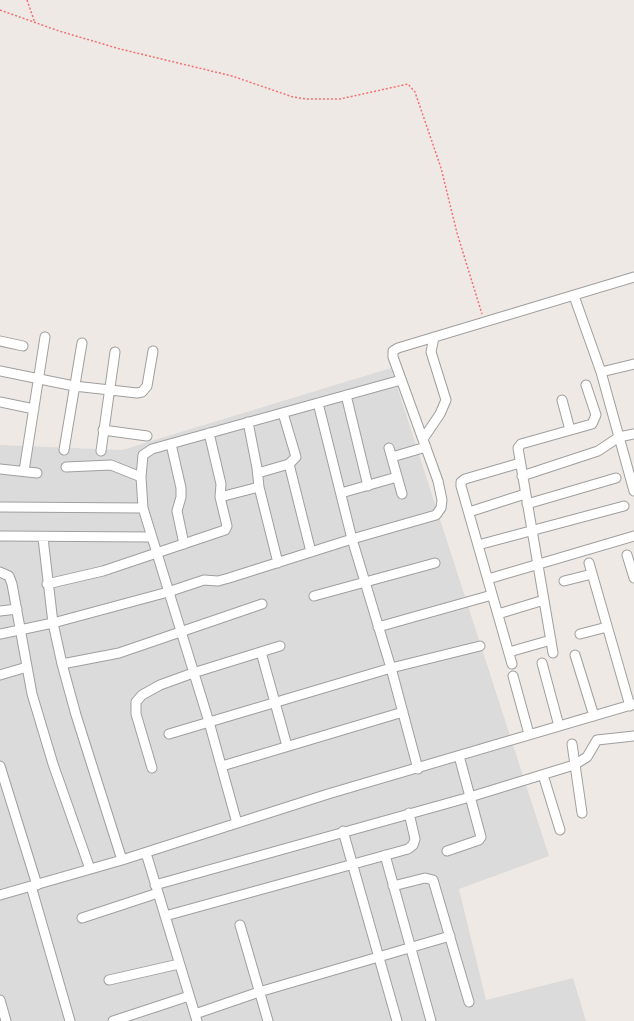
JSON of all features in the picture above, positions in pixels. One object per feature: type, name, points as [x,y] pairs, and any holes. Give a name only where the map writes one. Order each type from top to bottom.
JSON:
[{"type":"street","points":[[0,634],[53,624],[168,592],[204,580],[218,581],[352,539],[431,518],[440,511],[442,500],[424,443],[393,358],[393,351],[398,348],[492,321],[634,277]]},
{"type":"street","points":[[574,296],[600,372],[634,491]]},
{"type":"street","points":[[24,471],[45,337]]},
{"type":"street","points":[[392,458],[424,443],[446,400],[431,352],[434,337]]},
{"type":"street","points":[[0,340],[24,346]]},
{"type":"street","points":[[64,450],[82,343]]},
{"type":"street","points":[[0,371],[74,386],[137,393],[146,390],[153,351]]},
{"type":"street","points":[[101,451],[108,390],[115,352]]},
{"type":"street","points":[[600,372],[634,364]]},
{"type":"street","points":[[237,823],[209,722],[143,508],[141,478],[143,455],[152,449],[402,380]]},
{"type":"street","points":[[553,653],[518,448],[521,444],[592,424],[596,418],[586,384]]},
{"type":"street","points":[[346,395],[368,486]]},
{"type":"street","points":[[562,400],[570,430]]},
{"type":"street","points":[[0,402],[34,409]]},
{"type":"street","points":[[318,403],[352,539],[391,668],[418,769]]},
{"type":"street","points":[[258,473],[289,464],[294,460],[295,455],[283,413]]},
{"type":"street","points":[[248,422],[258,473],[258,487],[278,563]]},
{"type":"street","points":[[103,430],[147,436]]},
{"type":"street","points":[[47,584],[104,571],[224,531],[227,528],[227,523],[220,497],[221,484],[209,433]]},
{"type":"street","points":[[522,476],[598,451],[619,437],[634,434]]},
{"type":"street","points":[[171,444],[181,488],[181,497],[177,511],[184,544]]},
{"type":"street","points":[[389,448],[402,494]]},
{"type":"street","points":[[512,664],[461,486],[463,480],[520,463]]},
{"type":"street","points":[[289,464],[311,552]]},
{"type":"street","points":[[66,467],[111,465],[141,478]]},
{"type":"street","points":[[0,469],[37,473]]},
{"type":"street","points":[[341,493],[397,477]]},
{"type":"street","points":[[527,504],[616,478]]},
{"type":"street","points":[[220,497],[258,487]]},
{"type":"street","points":[[469,512],[525,494]]},
{"type":"street","points":[[478,545],[624,506]]},
{"type":"street","points":[[0,507],[143,508]]},
{"type":"street","points":[[0,536],[42,538],[151,538]]},
{"type":"street","points":[[488,579],[634,536]]},
{"type":"street","points":[[42,538],[53,624],[62,664],[76,715],[122,860]]},
{"type":"street","points":[[627,555],[634,578]]},
{"type":"street","points":[[314,596],[435,563]]},
{"type":"street","points":[[0,894],[34,886],[146,853],[328,794],[418,769],[530,734],[632,705],[607,627],[589,563]]},
{"type":"street","points":[[0,572],[6,574],[11,580],[32,694],[53,764],[90,869]]},
{"type":"street","points":[[564,581],[592,574]]},
{"type":"street","points":[[378,627],[492,595]]},
{"type":"street","points":[[498,614],[544,600]]},
{"type":"street","points":[[62,664],[118,653],[262,604]]},
{"type":"street","points":[[0,611],[17,609]]},
{"type":"street","points":[[580,634],[607,627]]},
{"type":"street","points":[[509,652],[551,640]]},
{"type":"street","points":[[152,768],[136,714],[136,702],[147,691],[193,673],[280,646]]},
{"type":"street","points":[[168,734],[275,701],[391,668],[480,646]]},
{"type":"street","points":[[261,652],[287,746]]},
{"type":"street","points":[[575,655],[594,716]]},
{"type":"street","points":[[542,663],[559,726]]},
{"type":"street","points":[[0,675],[27,667]]},
{"type":"street","points":[[513,676],[530,734]]},
{"type":"street","points":[[222,766],[403,712]]},
{"type":"street","points":[[82,918],[156,889],[343,831],[470,797],[544,775],[574,765],[587,757],[598,740],[634,736]]},
{"type":"street","points":[[572,744],[582,813]]},
{"type":"street","points":[[447,851],[481,839],[459,756]]},
{"type":"street","points":[[0,766],[70,1021]]},
{"type":"street","points":[[544,775],[560,830]]},
{"type":"street","points":[[165,916],[408,849],[415,842],[409,813]]},
{"type":"street","points":[[343,831],[397,1021]]},
{"type":"street","points":[[146,853],[196,1017],[259,992],[450,936]]},
{"type":"street","points":[[385,855],[432,1021]]},
{"type":"street","points":[[393,886],[425,878],[431,879],[434,882],[468,1002]]},
{"type":"street","points":[[240,925],[268,1021]]},
{"type":"street","points":[[108,980],[179,964]]},
{"type":"street","points":[[113,1021],[189,996]]},
{"type":"street","points":[[0,1000],[6,1021]]},
{"type":"path","points":[[27,0],[35,23]]},
{"type":"path","points":[[0,10],[35,23],[120,49],[232,76],[293,97],[313,100],[340,99],[404,84],[410,85],[415,92],[440,168],[480,310],[483,315],[492,321]]},
{"type":"shaded area","points":[[391,368],[549,856],[459,889],[486,1000],[573,978],[586,1021],[0,1021],[0,445],[122,450]]}]
